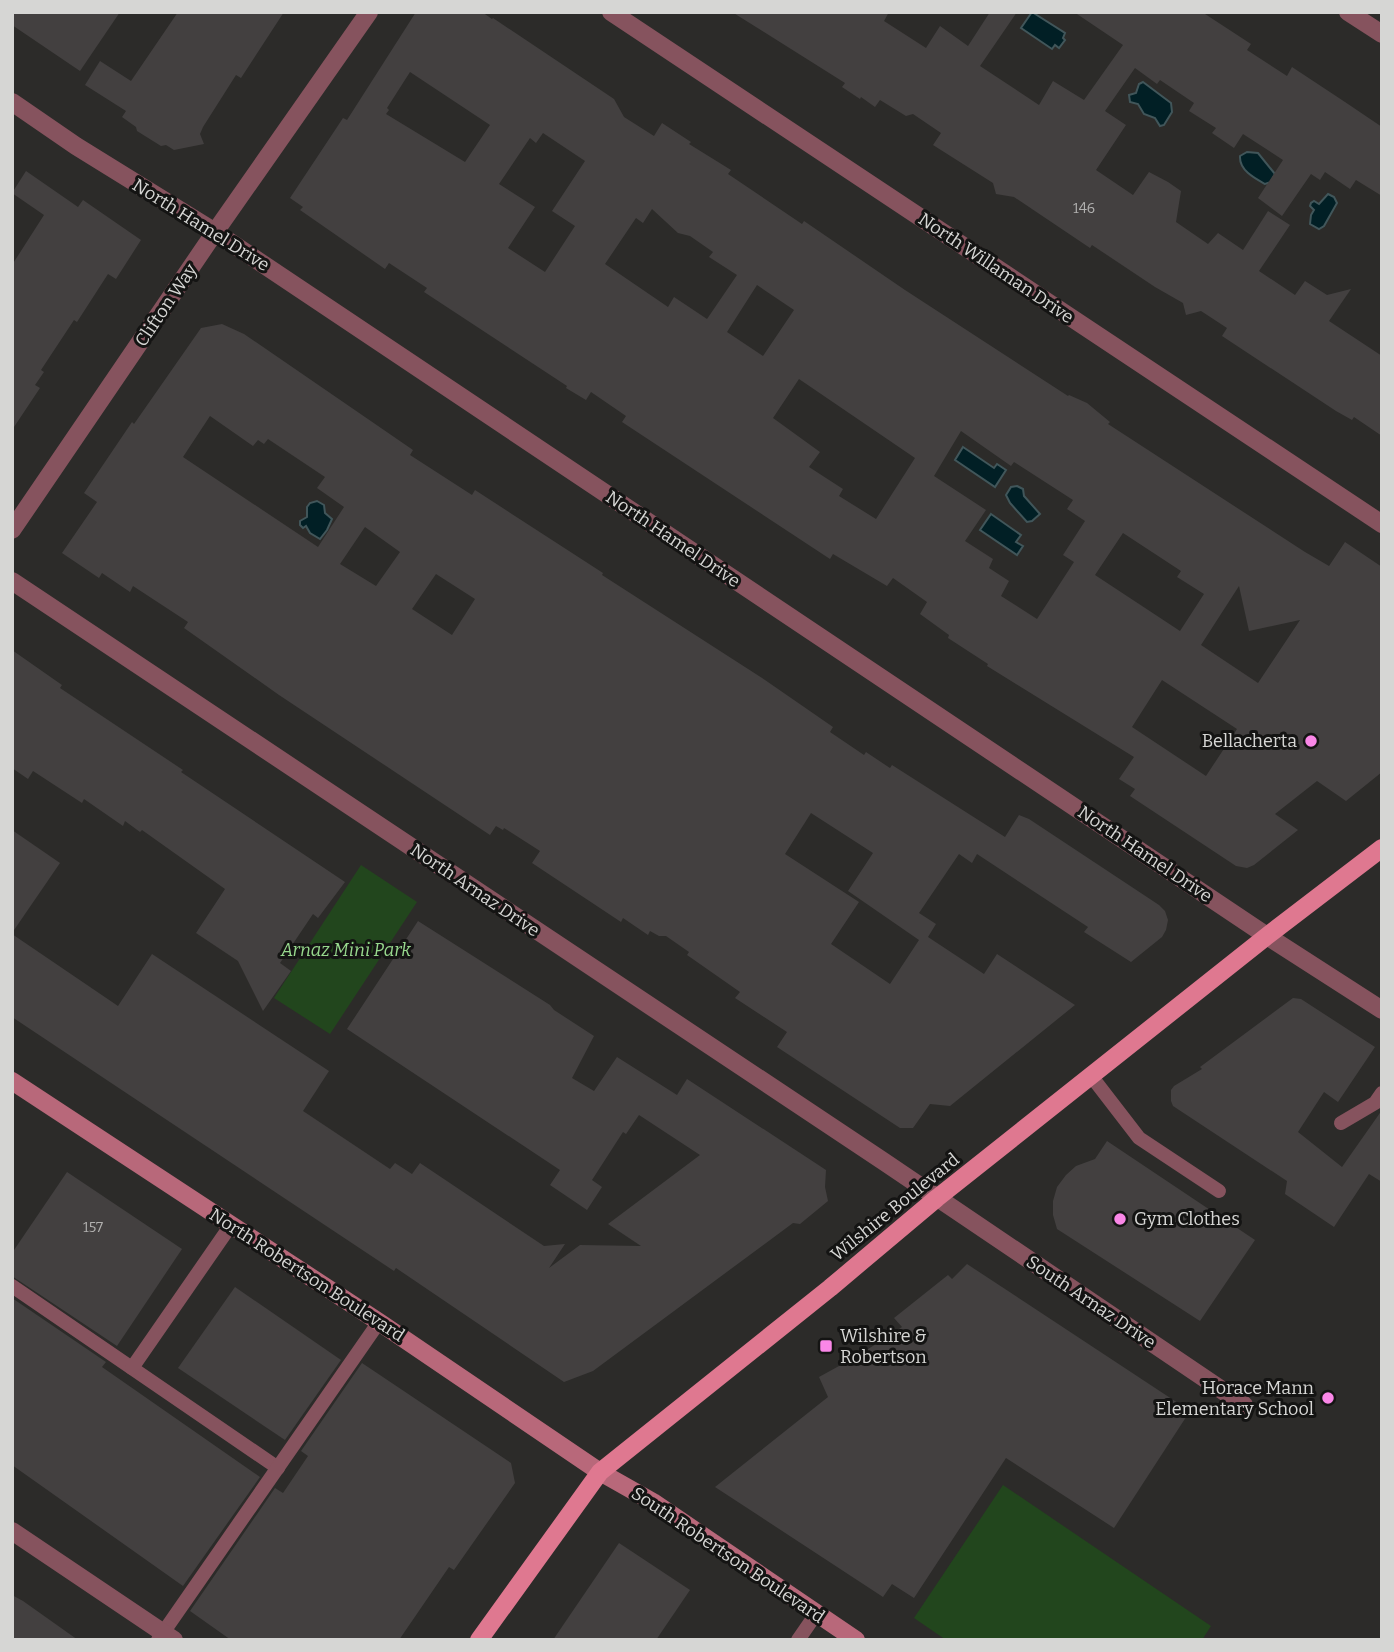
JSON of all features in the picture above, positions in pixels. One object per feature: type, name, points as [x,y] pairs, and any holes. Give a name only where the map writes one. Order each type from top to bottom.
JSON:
[{"type":"main road","name":"Wilshire Boulevard","points":[[479,1640],[600,1472],[830,1288],[937,1198],[1382,848]]},
{"type":"main road","name":"North Robertson Boulevard","points":[[12,1081],[379,1322],[600,1472]]},
{"type":"main road","name":"South Robertson Boulevard","points":[[600,1472],[653,1502],[856,1640]]},
{"type":"street","name":"Clifton Way","points":[[12,530],[369,12]]},
{"type":"street","name":"North Willaman Drive","points":[[611,12],[1382,524]]},
{"type":"street","points":[[1348,12],[1382,34]]},
{"type":"street","name":"North Hamel Drive","points":[[12,103],[215,232],[1267,936],[1382,1010]]},
{"type":"street","name":"North Arnaz Drive","points":[[12,581],[937,1198]]},
{"type":"street","name":"South Arnaz Drive","points":[[937,1198],[1244,1405]]},
{"type":"street","points":[[12,1531],[165,1637]]},
{"type":"lane","points":[[1092,1077],[1139,1138],[1219,1191]]},
{"type":"lane","points":[[1341,1123],[1375,1103],[1382,1093]]},
{"type":"lane","points":[[132,1368],[231,1225]]},
{"type":"lane","points":[[12,1286],[278,1468]]},
{"type":"lane","points":[[165,1637],[379,1322]]},
{"type":"lane","points":[[798,1640],[816,1614]]},
{"type":"green space","name":"Arnaz Mini Park","points":[[361,865],[417,902],[330,1034],[274,998]]},
{"type":"green space","points":[[1003,1485],[1211,1626],[1202,1640],[946,1640],[914,1618]]},
{"type":"water","points":[[1032,12],[1065,33],[1065,40],[1059,48],[1055,45],[1052,49],[1021,28]]},
{"type":"water","points":[[1143,82],[1171,103],[1172,112],[1164,125],[1160,126],[1155,118],[1144,114],[1138,104],[1130,102],[1129,95],[1136,93],[1139,84]]},
{"type":"water","points":[[1247,152],[1258,153],[1275,174],[1271,182],[1265,184],[1245,169],[1240,156]]},
{"type":"water","points":[[1328,194],[1334,197],[1337,203],[1324,226],[1319,229],[1310,224],[1314,210],[1310,206],[1314,201],[1319,204]]},
{"type":"water","points":[[963,447],[994,468],[997,464],[1006,470],[995,487],[955,460]]},
{"type":"water","points":[[1011,487],[1023,489],[1024,496],[1040,514],[1032,521],[1027,522],[1006,495]]},
{"type":"water","points":[[317,501],[324,505],[325,513],[332,519],[320,539],[310,533],[306,526],[303,528],[300,525],[300,521],[307,517],[307,507]]},
{"type":"water","points":[[991,514],[1021,535],[1016,542],[1023,546],[1017,555],[980,530]]},
{"type":"building","points":[[12,12],[120,12],[80,71],[12,25]]},
{"type":"building","points":[[178,12],[284,12],[241,78],[236,75],[203,127],[200,134],[204,144],[174,150],[166,145],[161,146],[137,131],[136,127],[122,117],[126,111],[85,85],[100,61],[131,81]]},
{"type":"building","points":[[416,12],[482,12],[614,99],[624,117],[654,136],[662,123],[691,142],[689,144],[731,170],[728,174],[802,224],[804,221],[1068,396],[1087,403],[1110,422],[1108,424],[1305,552],[1329,566],[1345,542],[1382,567],[1382,772],[1346,801],[1317,781],[1275,814],[1298,830],[1254,865],[1247,868],[1236,866],[1130,796],[1135,789],[1119,779],[1134,757],[987,666],[988,664],[948,638],[949,635],[920,614],[927,602],[893,578],[887,586],[833,554],[830,559],[622,422],[626,416],[591,392],[586,400],[566,388],[567,386],[424,292],[427,288],[389,263],[385,269],[300,210],[303,207],[290,198],[343,118],[347,120]],"holes":[[[410,72],[490,125],[465,162],[386,114],[389,110],[387,108]],[[543,133],[585,161],[552,211],[575,226],[545,272],[508,248],[535,207],[499,184],[530,138],[536,143]],[[652,209],[678,233],[690,236],[713,252],[709,257],[737,275],[707,319],[674,297],[668,307],[605,264],[636,218],[643,223]],[[757,285],[794,310],[763,356],[727,332]],[[799,379],[915,458],[876,519],[839,496],[843,489],[809,467],[820,452],[773,418]],[[961,431],[1011,466],[1014,462],[1073,500],[1067,509],[1085,521],[1063,555],[1074,562],[1037,619],[1001,596],[1009,581],[989,568],[993,559],[965,541],[986,510],[934,476]],[[1123,533],[1181,571],[1177,577],[1204,594],[1180,631],[1095,575]],[[1239,586],[1249,631],[1300,620],[1258,683],[1201,645]],[[1162,680],[1237,729],[1206,776],[1132,727]]]},
{"type":"building","points":[[732,12],[889,12],[884,21],[926,48],[940,26],[968,46],[990,12],[1017,12],[980,66],[1039,105],[1053,81],[1084,100],[1123,45],[1074,12],[1202,12],[1251,44],[1247,50],[1287,76],[1292,67],[1382,127],[1382,196],[1356,180],[1350,189],[1325,172],[1320,180],[1311,174],[1282,216],[1258,198],[1283,160],[1243,134],[1234,148],[1212,133],[1216,128],[1189,111],[1194,103],[1160,80],[1157,84],[1135,68],[1105,111],[1126,125],[1096,170],[1133,195],[1149,172],[1168,182],[1181,191],[1176,222],[1208,244],[1218,233],[1243,250],[1268,211],[1290,225],[1259,271],[1295,295],[1305,281],[1327,295],[1351,289],[1329,321],[1382,356],[1382,436],[1354,417],[1352,420],[1336,411],[1222,336],[1227,328],[1201,311],[1186,315],[1183,303],[1092,245],[1090,248],[1014,197],[996,194],[993,183],[933,145],[941,133],[913,114],[906,116],[880,100],[875,107],[861,97],[860,99],[842,87],[845,83]]},
{"type":"building","points":[[26,171],[78,207],[83,200],[141,240],[116,279],[108,274],[77,322],[74,320],[41,370],[44,372],[35,385],[40,388],[12,430],[12,265],[44,215],[12,193]]},
{"type":"building","points":[[222,324],[244,334],[413,450],[410,455],[472,495],[475,490],[765,680],[833,727],[830,732],[864,755],[866,752],[890,768],[892,765],[1005,837],[1019,815],[1029,819],[1159,905],[1168,920],[1162,937],[1131,962],[1084,932],[1088,927],[977,854],[972,863],[959,854],[919,913],[936,924],[928,937],[984,974],[997,954],[1075,1005],[950,1106],[930,1104],[913,1128],[900,1128],[777,1047],[787,1032],[735,998],[740,992],[687,955],[689,952],[666,936],[650,931],[648,935],[623,918],[621,922],[532,863],[540,851],[504,828],[503,830],[496,826],[490,835],[279,695],[184,628],[188,622],[133,586],[130,592],[102,573],[99,578],[62,553],[97,502],[84,493],[201,328]],"holes":[[[210,416],[253,446],[258,440],[264,444],[268,439],[325,477],[317,488],[344,507],[318,547],[183,457]],[[365,527],[400,552],[376,586],[340,564]],[[436,574],[475,599],[452,635],[412,609]],[[811,813],[873,853],[848,891],[919,940],[890,984],[831,944],[859,902],[785,854]]]},
{"type":"building","points":[[12,650],[62,685],[60,688],[345,882],[318,918],[313,914],[280,963],[291,971],[263,1011],[238,961],[196,933],[225,889],[142,830],[140,832],[125,821],[123,826],[84,799],[82,803],[33,771],[28,779],[12,768]]},
{"type":"building","points":[[12,830],[60,863],[12,933]]},
{"type":"building","points":[[418,921],[594,1036],[572,1078],[594,1091],[617,1057],[677,1095],[687,1079],[826,1170],[828,1201],[800,1224],[793,1223],[593,1371],[564,1382],[396,1268],[394,1271],[12,1017],[12,934],[118,1006],[152,954],[329,1071],[303,1111],[390,1169],[395,1163],[412,1174],[420,1163],[544,1246],[565,1244],[549,1268],[580,1245],[641,1246],[608,1224],[700,1155],[639,1115],[626,1134],[623,1132],[592,1180],[602,1187],[587,1210],[550,1185],[560,1170],[347,1029]]},
{"type":"building","points":[[1293,998],[1301,999],[1375,1047],[1338,1102],[1324,1092],[1298,1132],[1342,1167],[1382,1110],[1382,1182],[1369,1174],[1334,1227],[1285,1194],[1287,1181],[1173,1106],[1171,1101],[1171,1090],[1174,1086],[1202,1069],[1200,1067]]},
{"type":"building","points":[[1107,1141],[1255,1240],[1200,1321],[1057,1229],[1053,1201],[1057,1187],[1076,1166],[1095,1159]]},
{"type":"building","points":[[67,1172],[182,1249],[117,1346],[12,1276],[12,1253]]},
{"type":"building","points":[[967,1264],[1190,1411],[1114,1528],[1006,1458],[914,1598],[892,1584],[883,1597],[715,1487],[828,1397],[819,1377],[902,1327],[894,1318],[948,1275],[952,1279]]},
{"type":"building","points":[[235,1287],[341,1360],[285,1440],[178,1368]]},
{"type":"building","points":[[12,1298],[106,1362],[102,1367],[260,1477],[183,1586],[12,1465]]},
{"type":"building","points":[[362,1363],[511,1463],[515,1483],[454,1570],[449,1567],[399,1640],[231,1640],[190,1611],[275,1488],[283,1493],[308,1456],[301,1451]]},
{"type":"building","points":[[619,1543],[690,1590],[656,1640],[553,1640]]},
{"type":"building","points":[[12,1595],[23,1601],[78,1640],[12,1640]]},
{"type":"place","name":"Bellacherta","points":[[1311,741]]},
{"type":"place","name":"Gym Clothes","points":[[1120,1219]]},
{"type":"place","name":"Wilshire & Robertson","points":[[826,1346]]},
{"type":"place","name":"Horace Mann Elementary School","points":[[1328,1398]]}]
